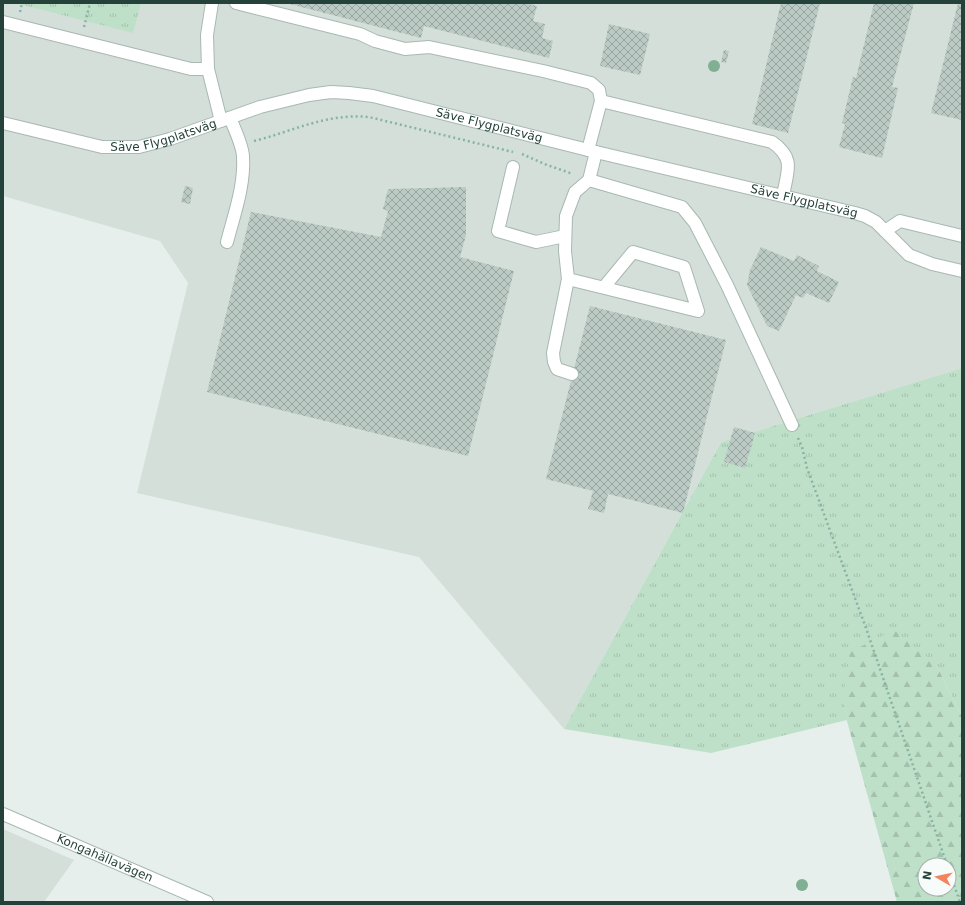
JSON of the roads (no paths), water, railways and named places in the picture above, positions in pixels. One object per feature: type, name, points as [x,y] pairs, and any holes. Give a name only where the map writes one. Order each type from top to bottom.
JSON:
[{"type":"street","points":[[212,3],[207,35],[208,69],[226,119],[240,143],[243,155],[243,173],[239,196],[227,242]]},
{"type":"street","points":[[236,3],[360,34],[375,41],[405,49],[429,46],[544,71],[591,83],[599,90],[600,101],[589,180],[575,192],[566,216],[565,251],[568,279],[553,353],[556,370],[572,374]]},
{"type":"street","points":[[3,22],[191,69],[208,69]]},
{"type":"street","name":"Säve Flygplatsväg","points":[[3,123],[102,147],[139,147],[156,143],[260,108],[309,95],[331,92],[373,96],[592,151],[865,216],[876,222],[909,255],[932,264],[962,271]]},
{"type":"street","points":[[600,101],[772,142],[781,149],[787,158],[788,164],[783,196]]},
{"type":"street","points":[[513,167],[498,231],[536,242],[566,236]]},
{"type":"street","points":[[589,180],[629,190],[682,207],[696,223],[727,285],[792,425]]},
{"type":"street","points":[[885,231],[900,221],[962,236]]},
{"type":"street","points":[[568,279],[698,311],[684,267],[633,252],[604,287]]},
{"type":"street","name":"Kongahällavägen","points":[[3,814],[207,902]]}]
